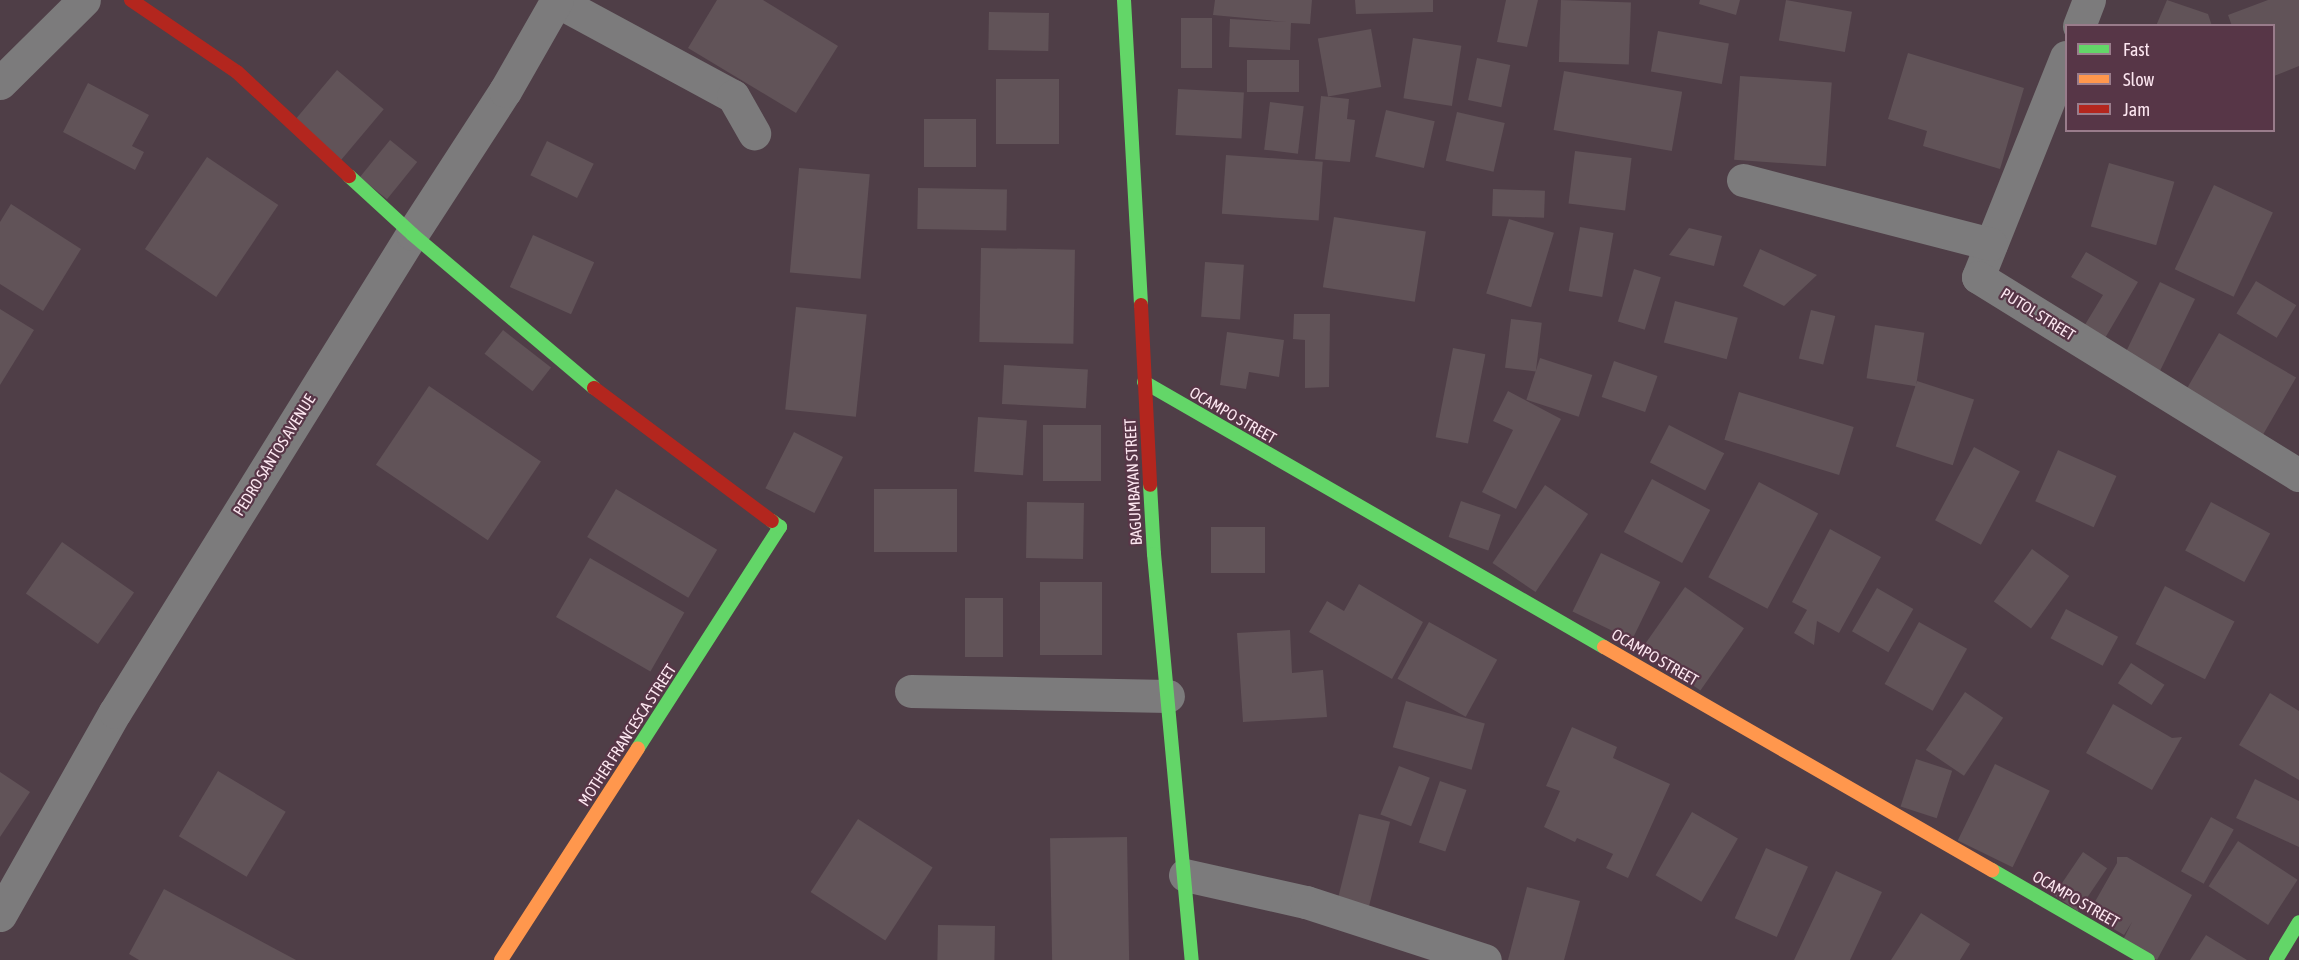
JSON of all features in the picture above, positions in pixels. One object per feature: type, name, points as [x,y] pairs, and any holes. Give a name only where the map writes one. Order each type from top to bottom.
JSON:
[{"type":"street","points":[[0,83],[84,0]]},
{"type":"street","points":[[131,0],[237,72],[412,234]]},
{"type":"street","points":[[557,0],[733,96],[754,133]]},
{"type":"street","name":"PEDRO SANTOS AVENUE","points":[[0,915],[115,712],[412,234],[505,91],[557,0]]},
{"type":"street","name":"BAGUMBAYAN STREET","points":[[1124,0],[1154,554],[1192,960]]},
{"type":"street","points":[[2080,24],[2089,0]]},
{"type":"street","name":"PUTOL STREET","points":[[2065,62],[1978,277],[2299,475]]},
{"type":"street","points":[[1743,180],[1991,243]]},
{"type":"street","name":"MOTHER FRANCESCA STREET","points":[[412,234],[611,402],[780,527],[501,960]]},
{"type":"street","name":"OCAMPO STREET","points":[[1144,382],[2148,960]]},
{"type":"street","points":[[911,691],[1168,696]]},
{"type":"street","points":[[1185,875],[1306,903],[1485,960]]},
{"type":"street","points":[[2276,960],[2299,922]]},
{"type":"building","points":[[717,0],[763,0],[838,46],[796,113],[688,48]]},
{"type":"building","points":[[1215,0],[1312,0],[1310,24],[1291,23],[1290,50],[1229,47],[1230,19],[1287,22],[1213,15]]},
{"type":"building","points":[[1355,0],[1433,0],[1433,12],[1356,14]]},
{"type":"building","points":[[1506,0],[1538,0],[1527,47],[1497,42]]},
{"type":"building","points":[[1561,0],[1631,2],[1629,64],[1559,62]]},
{"type":"building","points":[[1700,0],[1740,0],[1736,15],[1699,4]]},
{"type":"building","points":[[1786,0],[1852,12],[1845,52],[1779,40]]},
{"type":"building","points":[[2167,0],[2208,14],[2211,24],[2157,24]]},
{"type":"building","points":[[2268,0],[2299,0],[2299,66],[2275,76],[2275,24],[2231,24],[2228,15]]},
{"type":"building","points":[[989,12],[1049,13],[1048,51],[988,50]]},
{"type":"building","points":[[1181,18],[1212,18],[1212,68],[1181,68]]},
{"type":"building","points":[[1371,29],[1381,87],[1328,96],[1318,38]]},
{"type":"building","points":[[1658,31],[1729,44],[1722,84],[1651,71]]},
{"type":"building","points":[[1413,38],[1461,46],[1452,106],[1403,98]]},
{"type":"building","points":[[1908,53],[2024,88],[2000,169],[1923,146],[1927,131],[1888,119]]},
{"type":"building","points":[[1477,58],[1510,65],[1501,107],[1468,100]]},
{"type":"building","points":[[1247,60],[1299,60],[1299,92],[1247,92]]},
{"type":"building","points":[[337,70],[384,109],[341,161],[294,121]]},
{"type":"building","points":[[1564,71],[1682,92],[1672,151],[1554,130]]},
{"type":"building","points":[[1740,76],[1832,82],[1826,166],[1734,160]]},
{"type":"building","points":[[996,79],[1059,79],[1059,144],[996,144]]},
{"type":"building","points":[[88,83],[149,115],[132,146],[144,152],[135,170],[63,132]]},
{"type":"building","points":[[1178,89],[1244,92],[1242,138],[1176,135]]},
{"type":"building","points":[[1321,96],[1349,99],[1347,119],[1355,120],[1350,162],[1315,159]]},
{"type":"building","points":[[1270,102],[1304,106],[1298,154],[1264,150]]},
{"type":"building","points":[[1386,110],[1435,121],[1424,168],[1375,157]]},
{"type":"building","points":[[1457,112],[1505,123],[1493,172],[1446,161]]},
{"type":"building","points":[[924,119],[976,119],[976,167],[924,167]]},
{"type":"building","points":[[390,140],[417,162],[387,199],[360,177]]},
{"type":"building","points":[[547,141],[594,164],[577,198],[530,175]]},
{"type":"building","points":[[1575,151],[1632,158],[1625,211],[1569,204]]},
{"type":"building","points":[[1226,155],[1323,162],[1319,221],[1222,214]]},
{"type":"building","points":[[207,157],[278,205],[216,297],[145,249]]},
{"type":"building","points":[[2109,163],[2174,182],[2156,245],[2091,226]]},
{"type":"building","points":[[799,168],[870,174],[861,279],[790,273]]},
{"type":"building","points":[[2214,185],[2273,212],[2234,297],[2175,269]]},
{"type":"building","points":[[918,188],[1007,190],[1006,231],[917,229]]},
{"type":"building","points":[[1493,189],[1545,191],[1544,218],[1492,216]]},
{"type":"building","points":[[11,204],[81,249],[43,311],[0,284],[0,222]]},
{"type":"building","points":[[1334,217],[1426,232],[1415,302],[1323,287]]},
{"type":"building","points":[[1509,219],[1554,233],[1531,307],[1486,294]]},
{"type":"building","points":[[1580,227],[1613,233],[1602,297],[1569,291]]},
{"type":"building","points":[[1689,228],[1722,236],[1714,266],[1669,255]]},
{"type":"building","points":[[533,235],[594,262],[571,314],[510,287]]},
{"type":"building","points":[[981,248],[1075,250],[1073,344],[979,342]]},
{"type":"building","points":[[1760,249],[1817,275],[1784,306],[1743,286]]},
{"type":"building","points":[[2086,252],[2138,282],[2101,345],[2083,328],[2103,295],[2071,277]]},
{"type":"building","points":[[1205,262],[1244,265],[1240,320],[1201,317]]},
{"type":"building","points":[[1634,269],[1661,277],[1645,330],[1618,322]]},
{"type":"building","points":[[2256,281],[2296,305],[2277,338],[2236,314]]},
{"type":"building","points":[[2160,282],[2195,299],[2158,375],[2123,357]]},
{"type":"building","points":[[1675,301],[1738,318],[1727,359],[1664,343]]},
{"type":"building","points":[[796,307],[867,314],[856,417],[785,409]]},
{"type":"building","points":[[0,309],[34,330],[0,385]]},
{"type":"building","points":[[1811,310],[1835,316],[1823,365],[1799,359]]},
{"type":"building","points":[[1294,314],[1330,314],[1329,387],[1305,388],[1305,340],[1293,339]]},
{"type":"building","points":[[1511,319],[1542,323],[1536,371],[1505,368]]},
{"type":"building","points":[[1875,325],[1924,333],[1916,386],[1867,378]]},
{"type":"building","points":[[503,330],[551,368],[533,391],[485,354]]},
{"type":"building","points":[[1227,332],[1284,340],[1279,377],[1249,372],[1246,389],[1220,385]]},
{"type":"building","points":[[2219,333],[2296,378],[2258,443],[2181,399]]},
{"type":"building","points":[[1453,348],[1485,354],[1468,444],[1436,437]]},
{"type":"building","points":[[1540,358],[1592,375],[1579,417],[1526,400]]},
{"type":"building","points":[[1614,361],[1657,376],[1645,412],[1602,397]]},
{"type":"building","points":[[1004,365],[1088,369],[1086,408],[1002,404]]},
{"type":"building","points":[[1917,381],[1974,400],[1953,465],[1896,447]]},
{"type":"building","points":[[429,386],[541,461],[488,540],[376,465]]},
{"type":"building","points":[[1508,391],[1561,419],[1516,509],[1482,492],[1513,430],[1493,421]]},
{"type":"building","points":[[1739,392],[1854,427],[1839,475],[1724,440]]},
{"type":"building","points":[[978,417],[1027,420],[1023,475],[974,472]]},
{"type":"building","points":[[1043,425],[1101,425],[1101,481],[1043,481]]},
{"type":"building","points":[[1669,425],[1724,453],[1705,491],[1650,462]]},
{"type":"building","points":[[794,432],[843,457],[814,513],[765,488]]},
{"type":"building","points":[[1974,447],[2020,471],[1981,545],[1935,520]]},
{"type":"building","points":[[2058,450],[2116,476],[2094,527],[2035,501]]},
{"type":"building","points":[[1652,479],[1710,510],[1682,563],[1624,532]]},
{"type":"building","points":[[1759,482],[1818,513],[1767,609],[1708,577]]},
{"type":"building","points":[[1545,485],[1588,514],[1536,592],[1492,563]]},
{"type":"building","points":[[616,489],[717,550],[688,598],[587,537]]},
{"type":"building","points":[[874,489],[957,489],[957,552],[874,552]]},
{"type":"building","points":[[1461,501],[1501,515],[1488,551],[1449,537]]},
{"type":"building","points":[[1027,502],[1084,503],[1083,559],[1026,558]]},
{"type":"building","points":[[2211,502],[2270,533],[2244,582],[2185,551]]},
{"type":"building","points":[[1211,527],[1265,527],[1265,573],[1211,573]]},
{"type":"building","points":[[1830,529],[1881,557],[1839,633],[1817,621],[1814,645],[1794,633],[1807,610],[1792,602]]},
{"type":"building","points":[[62,542],[134,592],[98,644],[26,594]]},
{"type":"building","points":[[2032,549],[2069,576],[2031,629],[1994,602]]},
{"type":"building","points":[[1601,553],[1660,582],[1632,640],[1573,611]]},
{"type":"building","points":[[590,558],[684,612],[650,671],[556,617]]},
{"type":"building","points":[[1040,582],[1102,582],[1102,655],[1040,655]]},
{"type":"building","points":[[1359,584],[1423,622],[1392,679],[1309,632],[1327,601],[1344,611]]},
{"type":"building","points":[[2165,586],[2234,621],[2205,679],[2135,644]]},
{"type":"building","points":[[1685,587],[1744,628],[1700,691],[1641,649]]},
{"type":"building","points":[[1877,588],[1913,609],[1888,652],[1852,631]]},
{"type":"building","points":[[965,598],[1003,598],[1003,657],[965,657]]},
{"type":"building","points":[[2066,609],[2118,637],[2103,666],[2051,638]]},
{"type":"building","points":[[1429,622],[1497,660],[1466,717],[1397,679]]},
{"type":"building","points":[[1919,622],[1967,649],[1933,711],[1885,684]]},
{"type":"building","points":[[1290,630],[1292,673],[1323,670],[1327,717],[1243,722],[1237,633]]},
{"type":"building","points":[[2131,663],[2165,685],[2151,705],[2118,683]]},
{"type":"building","points":[[1965,692],[2003,718],[1964,776],[1926,750]]},
{"type":"building","points":[[2270,693],[2299,711],[2299,780],[2239,745]]},
{"type":"building","points":[[1406,701],[1485,724],[1472,770],[1393,747]]},
{"type":"building","points":[[2113,704],[2172,738],[2182,737],[2152,790],[2086,753]]},
{"type":"building","points":[[1572,727],[1617,747],[1613,758],[1670,784],[1628,878],[1606,868],[1613,854],[1577,838],[1575,842],[1544,827],[1560,791],[1546,786]]},
{"type":"building","points":[[1916,759],[1952,771],[1937,818],[1901,807]]},
{"type":"building","points":[[1995,764],[2050,791],[2013,867],[1958,840]]},
{"type":"building","points":[[1399,766],[1430,778],[1411,826],[1380,815]]},
{"type":"building","points":[[218,771],[286,812],[247,877],[179,836]]},
{"type":"building","points":[[0,772],[30,792],[0,837]]},
{"type":"building","points":[[2255,779],[2299,801],[2299,847],[2236,818]]},
{"type":"building","points":[[1440,781],[1466,790],[1445,852],[1419,842]]},
{"type":"building","points":[[1692,812],[1738,839],[1701,902],[1656,875]]},
{"type":"building","points":[[1359,814],[1390,822],[1367,913],[1336,905]]},
{"type":"building","points":[[2211,817],[2234,830],[2204,884],[2181,871]]},
{"type":"building","points":[[858,819],[933,867],[885,940],[811,892]]},
{"type":"building","points":[[1127,837],[1129,960],[1052,960],[1050,838]]},
{"type":"building","points":[[2238,841],[2298,880],[2268,925],[2209,886]]},
{"type":"building","points":[[1766,848],[1808,867],[1777,937],[1735,918]]},
{"type":"building","points":[[2083,852],[2107,868],[2078,911],[2054,895]]},
{"type":"building","points":[[2117,857],[2127,857],[2192,895],[2157,960],[2122,942],[2132,922],[2124,935],[2088,914],[2117,863]]},
{"type":"building","points":[[1836,871],[1882,892],[1850,960],[1794,960]]},
{"type":"building","points":[[1527,887],[1580,901],[1564,960],[1508,960]]},
{"type":"building","points":[[164,889],[296,960],[139,960],[129,954]]},
{"type":"building","points":[[1921,913],[1970,944],[1960,960],[1891,960]]},
{"type":"building","points":[[938,925],[995,926],[994,960],[937,960]]},
{"type":"building","points":[[2206,935],[2247,960],[2190,960]]},
{"type":"traffic: fast","points":[[1124,0],[1141,305]]},
{"type":"traffic: fast","points":[[349,176],[412,234],[594,388]]},
{"type":"traffic: fast","points":[[1144,382],[1604,647]]},
{"type":"traffic: fast","points":[[1150,485],[1154,554],[1192,960]]},
{"type":"traffic: fast","points":[[638,748],[780,527],[772,521]]},
{"type":"traffic: fast","points":[[1992,870],[2148,960]]},
{"type":"traffic: fast","points":[[2276,960],[2299,922]]},
{"type":"traffic: slow","points":[[1604,647],[1992,870]]},
{"type":"traffic: slow","points":[[501,960],[638,748]]},
{"type":"traffic: jam","points":[[131,0],[237,72],[349,176]]},
{"type":"traffic: jam","points":[[1141,305],[1150,485]]},
{"type":"traffic: jam","points":[[594,388],[772,521]]}]
